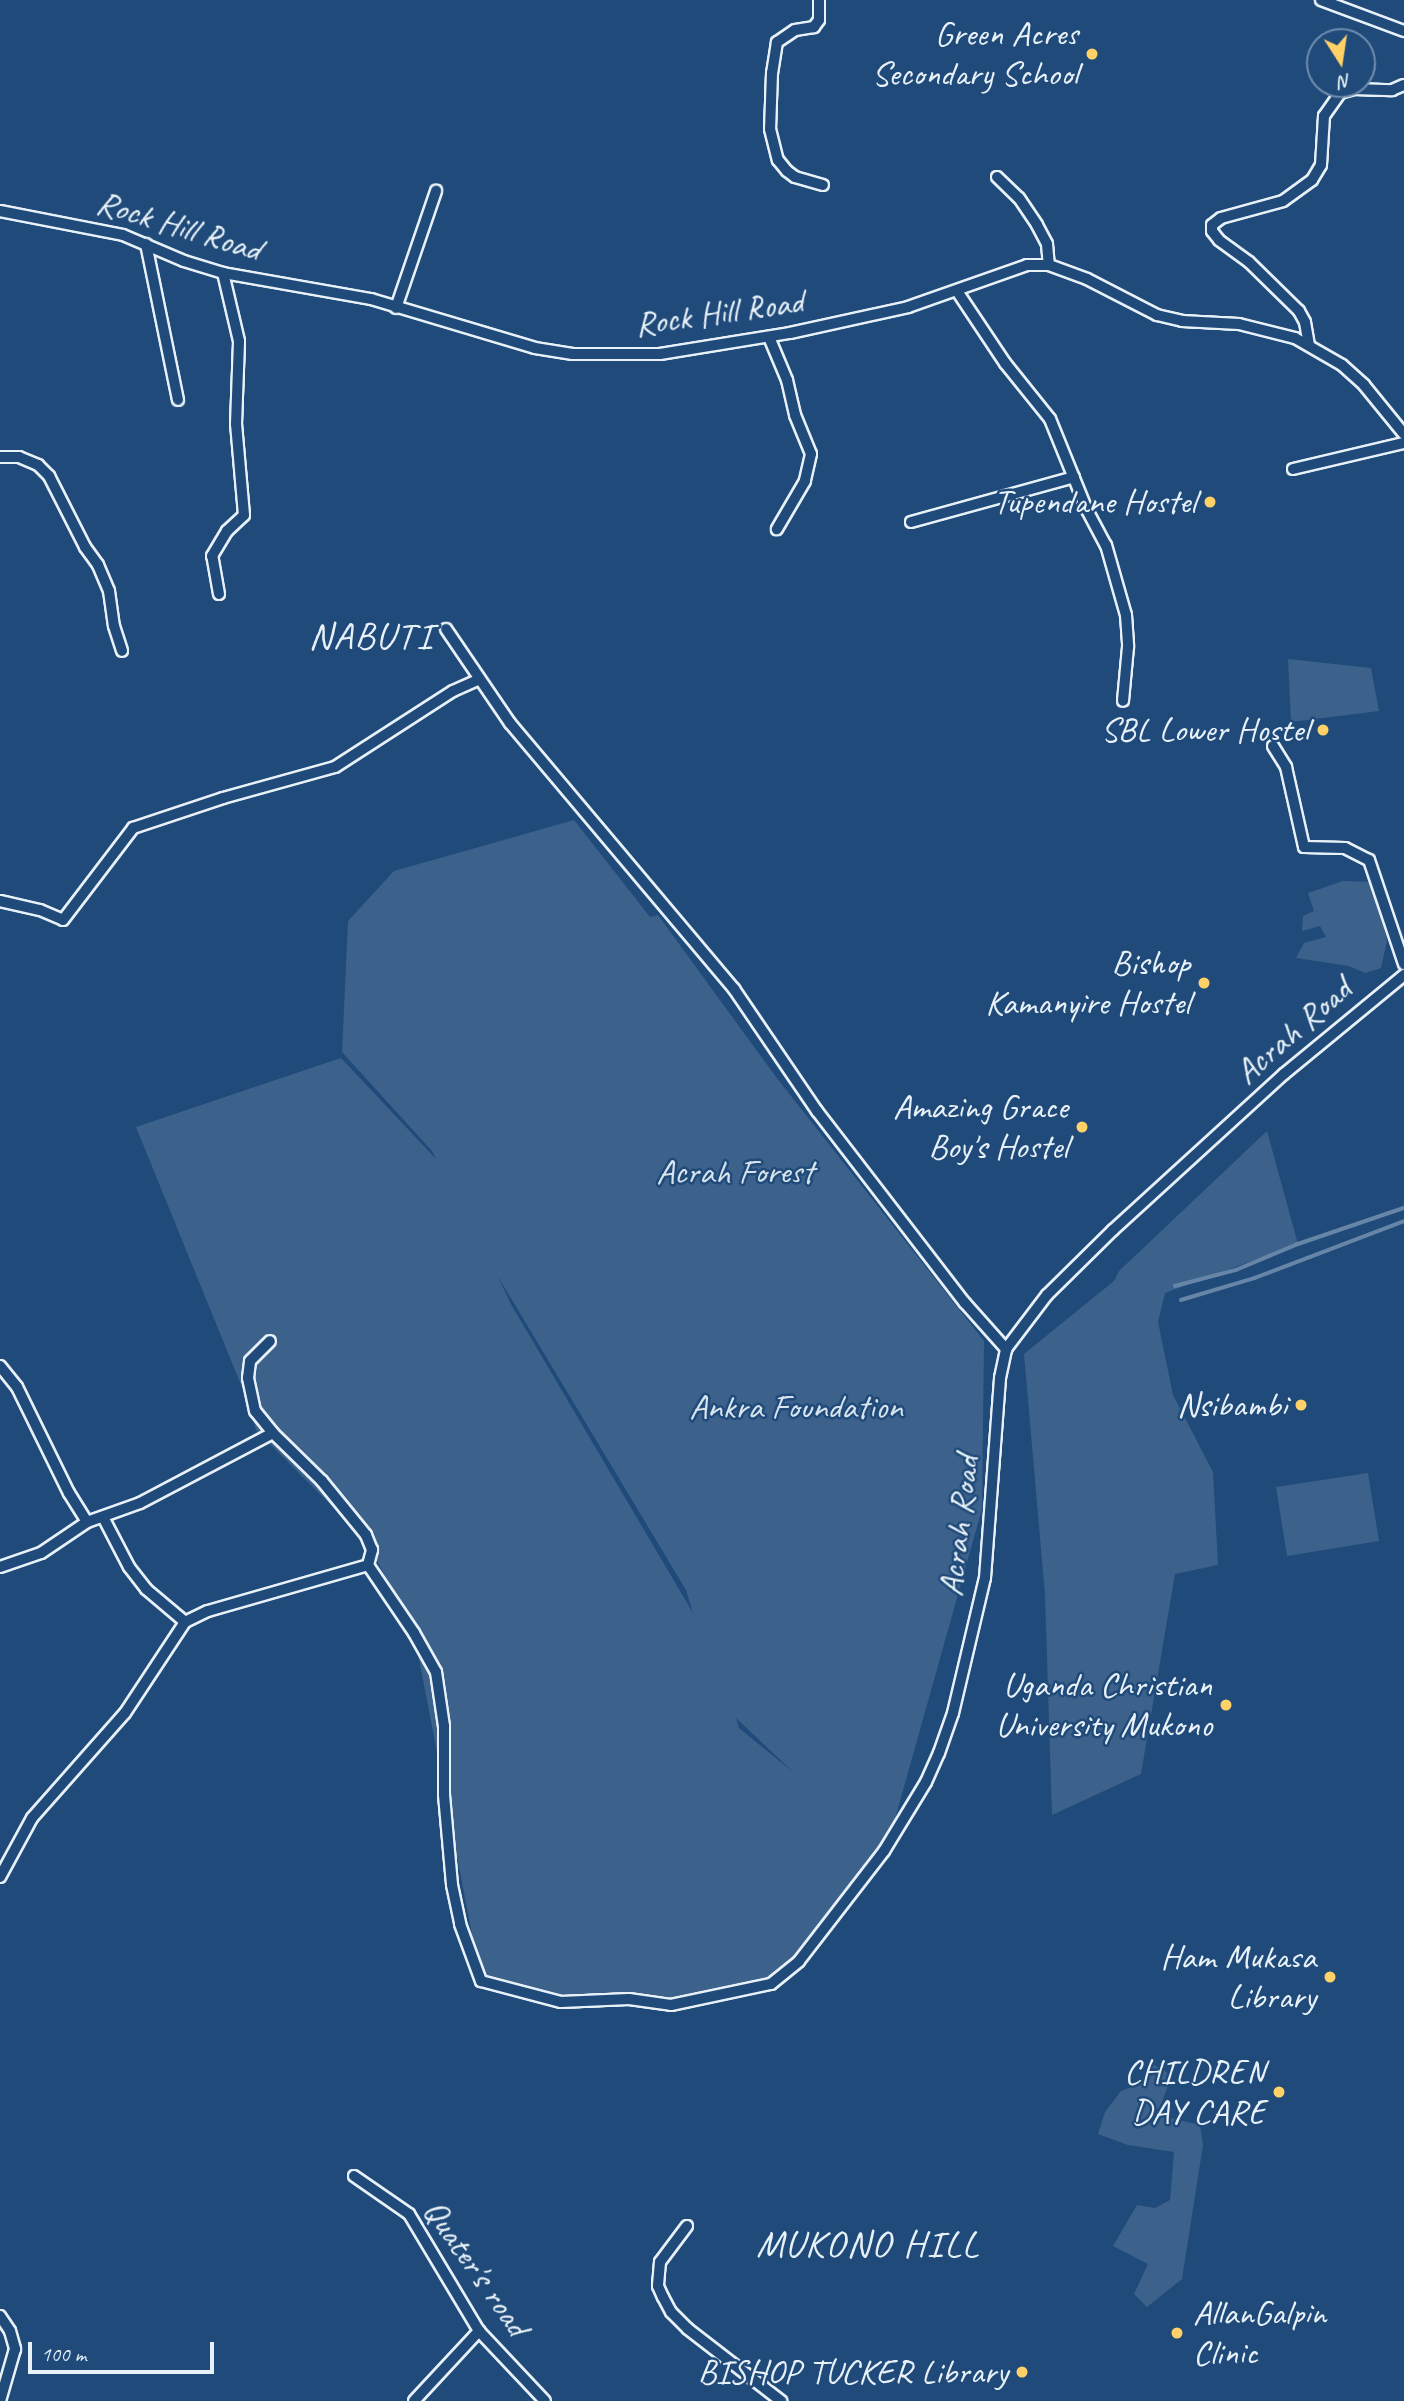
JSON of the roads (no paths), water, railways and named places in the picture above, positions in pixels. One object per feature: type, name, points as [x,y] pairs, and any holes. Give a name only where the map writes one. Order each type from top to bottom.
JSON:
[{"type":"street","points":[[819,0],[819,20],[814,27],[795,30],[777,42],[772,63],[771,129],[778,159],[787,171],[795,177],[823,186]]},
{"type":"street","points":[[1321,0],[1404,31]]},
{"type":"street","points":[[1310,345],[1306,322],[1299,311],[1249,262],[1219,240],[1212,231],[1212,225],[1222,218],[1283,201],[1311,180],[1321,165],[1324,116],[1340,93],[1354,89],[1392,90],[1404,85]]},
{"type":"street","points":[[997,177],[1019,198],[1037,225],[1047,244],[1049,265]]},
{"type":"street","points":[[396,308],[436,191]]},
{"type":"street","name":"Rock Hill Road","points":[[0,211],[123,235],[184,261],[223,273],[281,285],[326,290],[535,348],[573,354],[660,354],[769,337],[853,321],[957,291],[1027,265],[1049,265],[1087,279],[1157,315],[1182,321],[1269,329],[1310,345],[1342,365],[1364,385],[1404,434]]},
{"type":"street","points":[[146,244],[178,400]]},
{"type":"street","points":[[219,594],[212,556],[227,531],[244,515],[236,424],[239,341],[223,273]]},
{"type":"street","points":[[957,291],[1005,363],[1050,419],[1106,545],[1118,580],[1128,647],[1122,701]]},
{"type":"street","points":[[769,337],[787,380],[794,415],[811,454],[805,481],[777,529]]},
{"type":"street","points":[[1293,469],[1404,443]]},
{"type":"street","points":[[0,457],[19,457],[38,464],[49,476],[85,547],[98,565],[109,591],[114,626],[122,651]]},
{"type":"street","points":[[911,522],[1074,477]]},
{"type":"street","points":[[446,629],[478,680],[589,820],[734,989],[817,1111],[965,1303],[1006,1349]]},
{"type":"street","points":[[0,901],[40,910],[63,920],[133,828],[223,798],[335,767],[453,691],[478,680]]},
{"type":"street","points":[[1273,746],[1286,767],[1302,844],[1306,849],[1353,850],[1369,860],[1404,964]]},
{"type":"street","name":"Acrah Road","points":[[368,1565],[414,1633],[436,1672],[444,1726],[446,1836],[452,1885],[460,1924],[481,1981],[561,2002],[629,1999],[671,2005],[771,1984],[805,1955],[884,1851],[926,1782],[939,1753],[953,1713],[985,1578],[1000,1378],[1006,1349],[1047,1295],[1114,1230],[1284,1074],[1404,975]]},
{"type":"street","points":[[0,1877],[32,1818],[124,1713],[185,1622],[208,1611],[368,1565],[372,1550],[366,1535],[322,1481],[273,1433],[255,1411],[248,1378],[250,1361],[270,1341]]},
{"type":"street","points":[[0,1366],[17,1387],[69,1493],[87,1522]]},
{"type":"street","points":[[0,1567],[41,1553],[87,1522],[140,1503],[273,1433]]},
{"type":"street","points":[[103,1517],[128,1567],[146,1589],[185,1622]]},
{"type":"street","name":"Quater's road","points":[[354,2176],[409,2214],[479,2331],[545,2401]]},
{"type":"street","points":[[687,2226],[660,2262],[658,2286],[671,2312],[688,2329],[781,2401]]},
{"type":"street","points":[[0,2316],[10,2331],[15,2349],[1,2401]]},
{"type":"street","points":[[414,2401],[479,2331]]},
{"type":"waterway","points":[[1175,1286],[1236,1270],[1298,1244],[1404,1208]]},
{"type":"waterway","points":[[1181,1300],[1255,1278],[1404,1221]]},
{"type":"place","name":"Green Acres Secondary School","points":[[1092,54]]},
{"type":"place","name":"Tupendane Hostel","points":[[1210,502]]},
{"type":"place","name":"SBL Lower Hostel","points":[[1323,730]]},
{"type":"place","name":"Bishop Kamanyire Hostel","points":[[1204,983]]},
{"type":"place","name":"Amazing Grace Boy's Hostel","points":[[1082,1127]]},
{"type":"place","name":"Nsibambi","points":[[1301,1405]]},
{"type":"place","name":"Uganda Christian University Mukono","points":[[1226,1705]]},
{"type":"place","name":"Ham Mukasa Library","points":[[1330,1977]]},
{"type":"place","name":"CHILDREN DAY CARE","points":[[1279,2092]]},
{"type":"place","name":"AllanGalpin Clinic","points":[[1177,2333]]},
{"type":"place","name":"BISHOP TUCKER Library","points":[[1022,2372]]},
{"type":"district","name":"NABUTI","points":[[371,636]]},
{"type":"district","name":"MUKONO HILL","points":[[868,2244]]},
{"type":"park label","name":"Acrah Forest","points":[[735,1172]]},
{"type":"park label","name":"Ankra Foundation","points":[[796,1407]]}]
